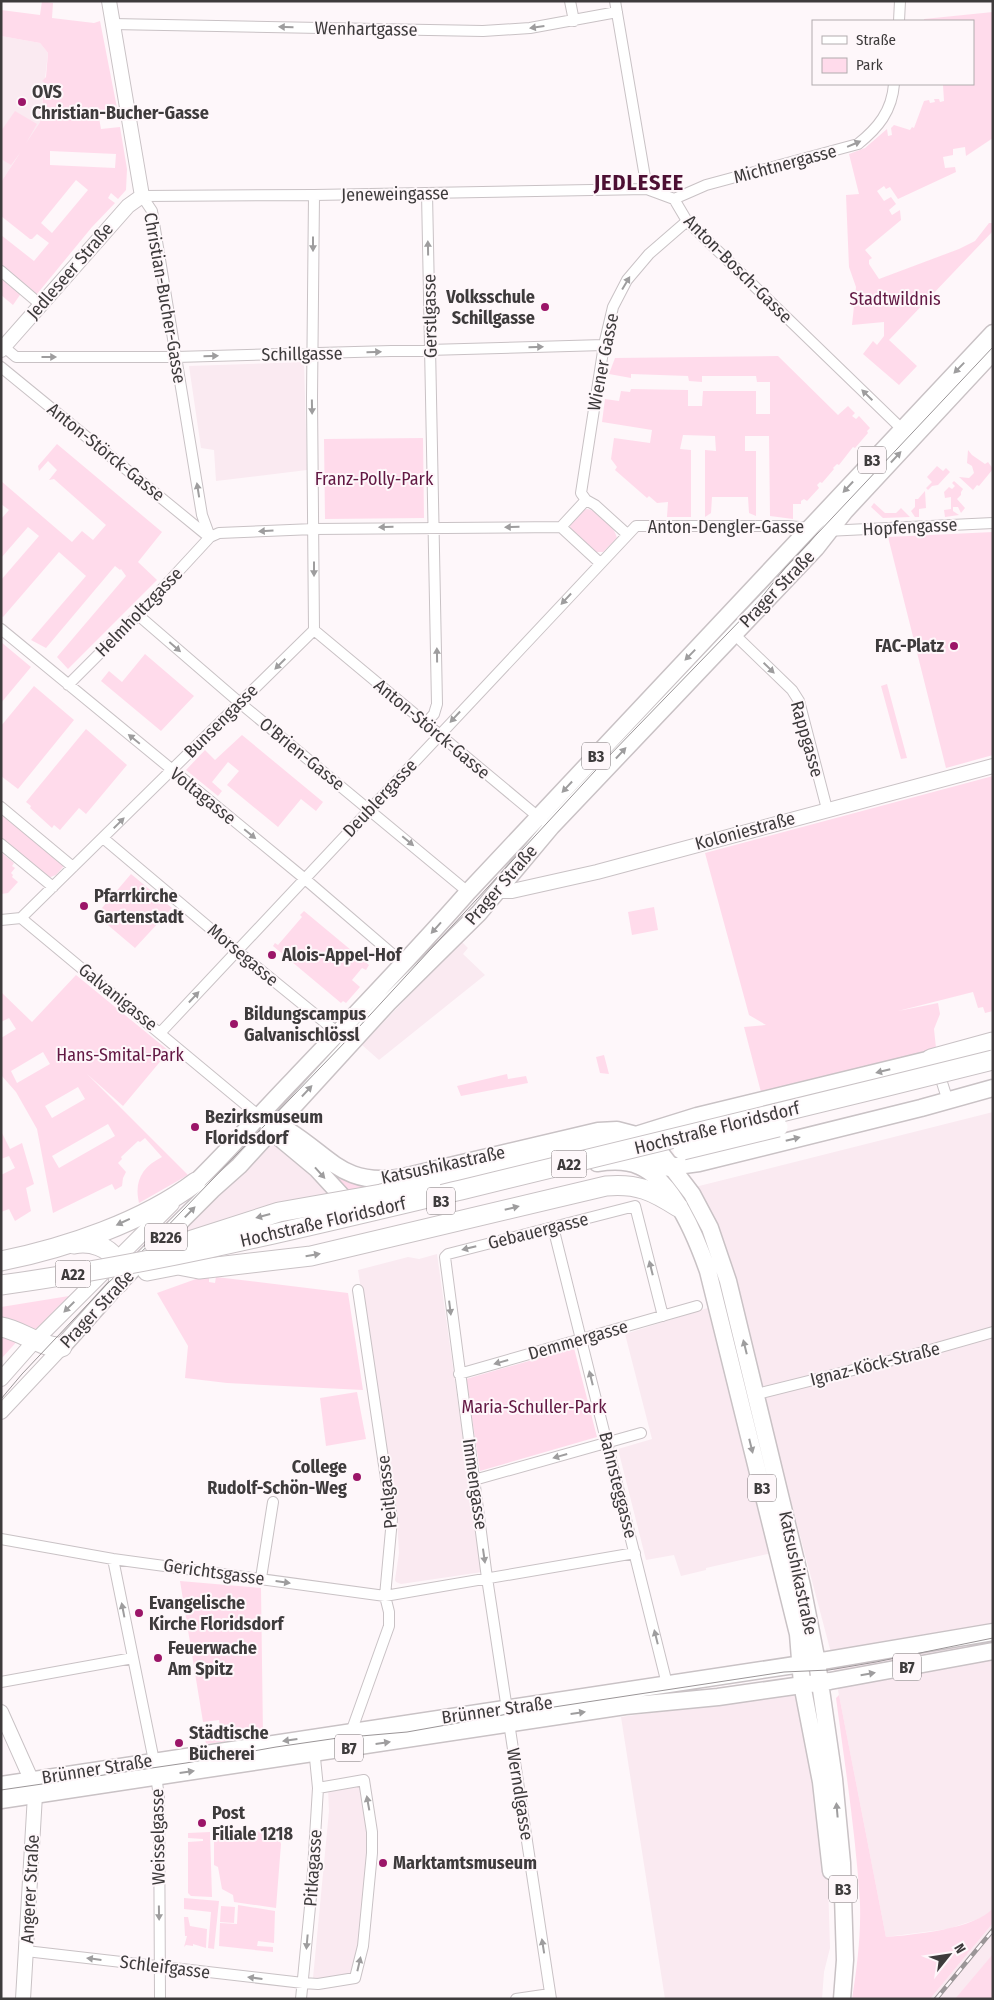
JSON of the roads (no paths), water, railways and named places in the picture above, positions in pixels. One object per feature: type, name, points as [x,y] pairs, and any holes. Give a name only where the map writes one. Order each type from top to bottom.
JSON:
[{"type":"highway","points":[[931,1059],[993,1042]]},
{"type":"highway","name":"Hochstraße Floridsdorf","points":[[1,1285],[144,1260],[253,1238],[993,1060]]},
{"type":"highway","name":"Hochstraße Floridsdorf","points":[[1,1296],[60,1288],[178,1265],[365,1224],[692,1148],[993,1073]]},
{"type":"highway","points":[[144,1260],[176,1245],[261,1217],[297,1208],[381,1194],[593,1145],[622,1146],[656,1164]]},
{"type":"highway","points":[[66,1245],[108,1229],[158,1206],[183,1192],[196,1182]]},
{"type":"highway","points":[[178,1265],[199,1269],[299,1258],[606,1186],[640,1187],[685,1201]]},
{"type":"highway","points":[[1,1261],[66,1245],[81,1243],[100,1246],[116,1260],[119,1283]]},
{"type":"highway","points":[[1,1327],[21,1332],[55,1347],[62,1347]]},
{"type":"main road","name":"Prager Straße","points":[[196,1182],[225,1154],[404,964],[468,892],[545,822],[734,634],[818,545],[907,434],[993,333]]},
{"type":"main road","name":"Prager Straße","points":[[62,1347],[119,1283],[212,1190],[239,1166],[388,1003],[479,913],[497,891],[545,822],[724,620],[810,527],[993,352]]},
{"type":"main road","points":[[724,620],[734,634]]},
{"type":"main road","points":[[468,892],[497,891]]},
{"type":"main road","name":"B3","points":[[636,1134],[697,1116],[931,1059]]},
{"type":"main road","points":[[656,1164],[699,1163],[945,1102],[993,1088]]},
{"type":"main road","name":"B3","points":[[259,1116],[274,1127]]},
{"type":"main road","name":"B3","points":[[656,1164],[664,1135],[678,1123]]},
{"type":"main road","name":"Katsushikastraße","points":[[274,1127],[288,1130],[341,1170],[357,1176],[375,1179],[403,1177],[598,1131],[616,1130],[636,1134],[656,1164],[685,1201],[710,1228],[728,1281],[757,1394],[802,1586],[809,1662],[802,1684],[821,1782],[831,1865],[835,1960],[832,1999]]},
{"type":"main road","name":"Katsushikastraße","points":[[274,1127],[281,1139],[316,1169],[350,1206],[372,1214],[394,1212],[598,1163],[614,1161],[656,1164]]},
{"type":"main road","points":[[685,1201],[690,1179],[699,1163]]},
{"type":"main road","name":"Katsushikastraße","points":[[685,1201],[693,1231],[708,1271],[798,1634],[809,1662],[820,1682],[834,1778],[842,1863],[845,1944],[842,1999]]},
{"type":"main road","points":[[740,1398],[757,1394]]},
{"type":"main road","name":"Brünner Straße","points":[[314,1745],[347,1748],[667,1684],[993,1632]]},
{"type":"main road","name":"Brünner Straße","points":[[1,1800],[36,1795],[155,1769],[314,1745],[351,1731],[718,1697],[820,1682],[993,1651]]},
{"type":"main road","name":"Brünner Straße","points":[[1,1785],[31,1779],[155,1769]]},
{"type":"street","name":"Christian-Bucher-Gasse","points":[[108,1],[142,196],[152,211],[202,515],[210,537]]},
{"type":"street","points":[[570,1],[574,22]]},
{"type":"street","points":[[615,1],[647,189]]},
{"type":"street","points":[[899,20],[900,1]]},
{"type":"street","name":"Wenhartgasse","points":[[112,24],[483,31],[530,28],[574,22],[618,12]]},
{"type":"street","name":"Michtnergasse","points":[[674,199],[706,186],[858,144],[876,130],[885,115],[894,85]]},
{"type":"street","name":"Jeneweingasse","points":[[142,196],[647,189]]},
{"type":"street","name":"Anton-Bosch-Gasse","points":[[647,189],[674,199],[686,221],[907,434]]},
{"type":"street","name":"Gerstlgasse","points":[[427,193],[434,528]]},
{"type":"street","points":[[314,195],[314,630]]},
{"type":"street","name":"Jedleseer Straße","points":[[2,349],[128,206],[142,196]]},
{"type":"street","name":"Wiener Gasse","points":[[586,500],[581,493],[604,345],[613,307],[627,280],[649,254],[686,221]]},
{"type":"street","points":[[1,270],[41,304]]},
{"type":"street","name":"Schillgasse","points":[[2,349],[16,357],[176,357],[604,345]]},
{"type":"street","name":"Anton-Störck-Gasse","points":[[1,367],[210,537]]},
{"type":"street","points":[[561,526],[586,500],[595,505],[627,534]]},
{"type":"street","name":"Hopfengasse","points":[[827,532],[993,523]]},
{"type":"street","points":[[210,537],[219,533],[314,528],[561,526],[600,563]]},
{"type":"street","name":"Anton-Dengler-Gasse","points":[[627,534],[636,526],[810,527],[827,532]]},
{"type":"street","points":[[426,723],[434,714],[438,704],[434,528]]},
{"type":"street","name":"Deublergasse","points":[[160,1032],[627,534]]},
{"type":"street","name":"Helmholtzgasse","points":[[68,685],[138,615],[210,537]]},
{"type":"street","name":"O'Brien-Gasse","points":[[138,615],[240,703],[468,892]]},
{"type":"street","name":"Voltagasse","points":[[1,629],[305,879],[404,964]]},
{"type":"street","name":"Anton-Störck-Gasse","points":[[314,630],[545,822]]},
{"type":"street","name":"Bunsengasse","points":[[22,918],[314,630]]},
{"type":"street","name":"Rappgasse","points":[[734,634],[792,690],[799,701],[827,809]]},
{"type":"street","name":"Koloniestraße","points":[[497,891],[512,890],[598,872],[993,766]]},
{"type":"street","points":[[1,807],[73,867]]},
{"type":"street","name":"Morsegasse","points":[[104,838],[237,951],[338,1033]]},
{"type":"street","points":[[1,844],[53,887]]},
{"type":"street","points":[[1,920],[22,918]]},
{"type":"street","name":"Galvanigasse","points":[[22,918],[259,1116]]},
{"type":"street","points":[[931,1059],[936,1065],[946,1095],[945,1102]]},
{"type":"street","name":"Prager Straße","points":[[1,1379],[36,1340],[196,1182]]},
{"type":"street","name":"Gebauergasse","points":[[444,1260],[448,1254],[635,1206],[663,1316]]},
{"type":"street","name":"Bahnsteggasse","points":[[553,1227],[667,1684]]},
{"type":"street","name":"Immengasse","points":[[444,1260],[487,1578],[508,1716]]},
{"type":"street","name":"Peitlgasse","points":[[347,1748],[351,1731],[389,1626],[389,1612],[385,1596],[392,1519],[358,1290]]},
{"type":"street","name":"Demmergasse","points":[[459,1374],[697,1306]]},
{"type":"street","name":"Ignaz-Köck-Straße","points":[[757,1394],[909,1356],[993,1332]]},
{"type":"street","name":"Prager Straße","points":[[1,1412],[62,1347]]},
{"type":"street","points":[[474,1480],[641,1433]]},
{"type":"street","points":[[261,1578],[273,1502]]},
{"type":"street","name":"Gerichtsgasse","points":[[1,1539],[113,1558],[385,1596],[635,1553]]},
{"type":"street","name":"Weisselgasse","points":[[113,1558],[159,1797],[160,1999]]},
{"type":"street","points":[[1,1682],[132,1658]]},
{"type":"street","name":"Angerer Straße","points":[[1,1712],[31,1779],[36,1795],[23,1999]]},
{"type":"street","name":"Werndlgasse","points":[[508,1716],[550,1996]]},
{"type":"street","name":"Pitkagasse","points":[[301,1999],[318,1788],[314,1745]]},
{"type":"street","name":"Schleifgasse","points":[[26,1951],[303,1983],[318,1984],[355,1978],[363,1946],[372,1853],[372,1832],[364,1780],[318,1788]]},
{"type":"street","points":[[516,1999],[550,1996]]},
{"type":"tram line","points":[[1,1399],[22,1374],[107,1284],[155,1239],[347,1040],[606,759],[757,603],[785,568],[993,347]]},
{"type":"tram line","points":[[1,1790],[186,1763],[338,1738],[407,1732],[508,1714],[784,1672],[829,1670],[993,1638]]},
{"type":"railway","points":[[936,1999],[993,1930]]},
{"type":"place","name":"OVS Christian-Bucher-Gasse","points":[[22,102]]},
{"type":"place","name":"Volksschule Schillgasse","points":[[545,307]]},
{"type":"place","name":"FAC-Platz","points":[[954,646]]},
{"type":"place","name":"Pfarrkirche Gartenstadt","points":[[84,906]]},
{"type":"place","name":"Alois-Appel-Hof","points":[[272,955]]},
{"type":"place","name":"Bildungscampus Galvanischlössl","points":[[234,1024]]},
{"type":"place","name":"Bezirksmuseum Floridsdorf","points":[[195,1127]]},
{"type":"place","name":"College Rudolf-Schön-Weg","points":[[357,1477]]},
{"type":"place","name":"Evangelische Kirche Floridsdorf","points":[[139,1613]]},
{"type":"place","name":"Feuerwache Am Spitz","points":[[158,1658]]},
{"type":"place","name":"Städtische Bücherei","points":[[179,1743]]},
{"type":"place","name":"Post Filiale 1218","points":[[202,1823]]},
{"type":"place","name":"Marktamtsmuseum","points":[[383,1863]]},
{"type":"district","name":"JEDLESEE","points":[[639,182]]},
{"type":"park label","name":"Stadtwildnis","points":[[895,299]]},
{"type":"park label","name":"Franz-Polly-Park","points":[[374,479]]},
{"type":"park label","name":"Hans-Smital-Park","points":[[120,1055]]},
{"type":"park label","name":"Maria-Schuller-Park","points":[[534,1407]]}]
